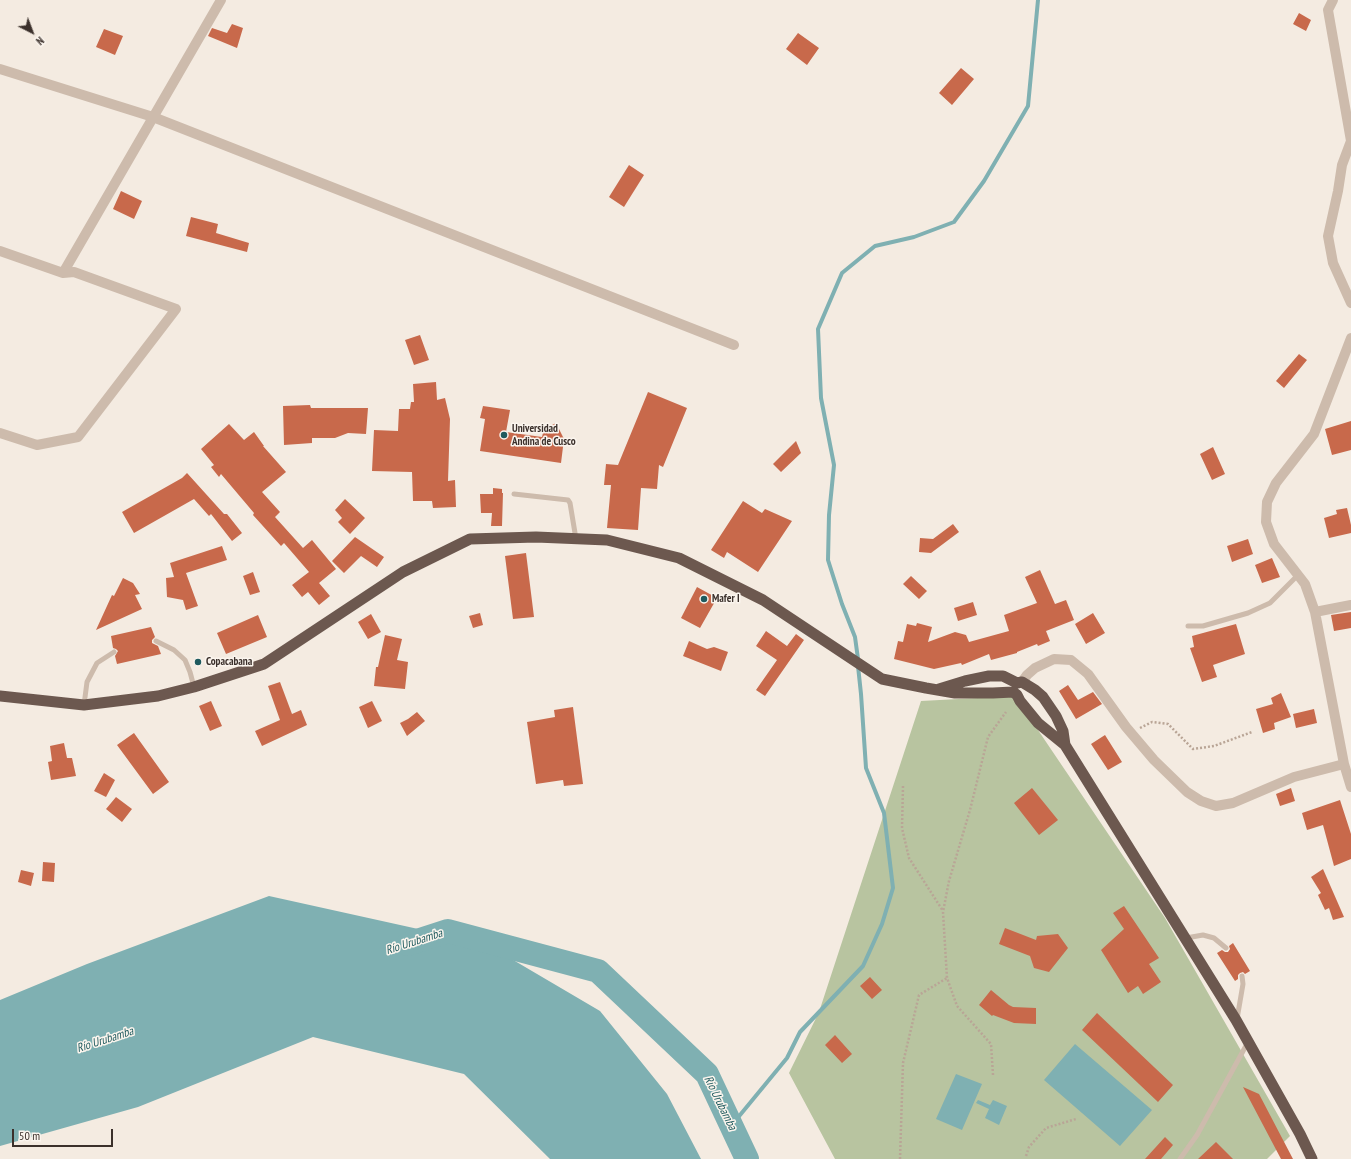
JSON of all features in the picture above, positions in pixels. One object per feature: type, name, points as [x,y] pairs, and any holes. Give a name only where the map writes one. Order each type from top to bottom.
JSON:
[{"type":"highway","points":[[0,696],[84,705],[158,696],[194,687],[264,664],[403,572],[470,539],[536,537],[608,540],[679,558],[763,600],[882,679],[955,693],[993,693],[1019,688],[1035,690],[1043,697],[1056,716],[1063,731],[1064,744]]},
{"type":"highway","points":[[937,690],[965,681],[989,676],[1003,676],[1019,688],[1020,701],[1038,723],[1064,744],[1236,1020],[1300,1134],[1312,1159]]},
{"type":"street","points":[[63,273],[221,0]]},
{"type":"street","points":[[1333,0],[1328,10],[1351,142],[1342,165],[1328,236],[1333,263],[1351,303]]},
{"type":"street","points":[[0,68],[153,117],[734,345]]},
{"type":"street","points":[[0,251],[63,273],[74,272],[176,309],[78,436],[37,445],[0,433]]},
{"type":"street","points":[[1351,338],[1314,434],[1276,483],[1267,502],[1266,522],[1274,544],[1305,584],[1316,612],[1344,764],[1351,787]]},
{"type":"street","points":[[1316,612],[1351,605]]},
{"type":"street","points":[[1019,688],[1027,675],[1035,668],[1054,659],[1071,660],[1088,674],[1154,760],[1187,792],[1200,801],[1216,806],[1233,803],[1294,777],[1344,764]]},
{"type":"lane","points":[[514,494],[568,500],[570,503],[576,539]]},
{"type":"lane","points":[[1188,626],[1203,626],[1248,613],[1270,603],[1298,575]]},
{"type":"lane","points":[[156,641],[174,650],[185,660],[194,687]]},
{"type":"lane","points":[[84,705],[87,682],[97,663],[114,652]]},
{"type":"lane","points":[[1185,938],[1203,935],[1214,938],[1226,948]]},
{"type":"lane","points":[[1236,1020],[1243,984],[1242,976]]},
{"type":"lane","points":[[1180,1159],[1197,1135],[1248,1041]]},
{"type":"path","points":[[993,1075],[991,1044],[957,1006],[947,978],[944,912],[949,881],[970,810],[988,737],[1006,712]]},
{"type":"path","points":[[1131,732],[1152,722],[1168,724],[1193,748],[1214,746],[1252,732]]},
{"type":"path","points":[[903,786],[902,828],[909,858],[944,912]]},
{"type":"path","points":[[900,1159],[903,1063],[919,995],[947,978]]},
{"type":"path","points":[[1026,1156],[1029,1147],[1046,1128],[1076,1119]]},
{"type":"green space","points":[[1015,696],[1165,918],[1290,1136],[1267,1159],[835,1159],[789,1073],[819,1012],[921,701]]},
{"type":"water","points":[[269,896],[486,944],[600,1011],[667,1094],[701,1159],[550,1159],[464,1074],[313,1037],[138,1107],[0,1146],[0,1000],[87,964]]},
{"type":"water","points":[[1075,1044],[1152,1110],[1120,1146],[1044,1080]]},
{"type":"water","points":[[956,1074],[982,1084],[962,1130],[936,1119]]},
{"type":"water","points":[[978,1100],[990,1105],[993,1100],[1007,1106],[999,1125],[985,1118],[989,1109],[976,1103]]},
{"type":"building","points":[[1299,13],[1311,20],[1306,31],[1293,24]]},
{"type":"building","points":[[232,24],[243,28],[237,48],[208,36],[212,28],[227,33]]},
{"type":"building","points":[[104,29],[123,36],[115,55],[96,47]]},
{"type":"building","points":[[798,33],[819,48],[807,65],[786,49]]},
{"type":"building","points":[[961,68],[974,79],[952,105],[939,93]]},
{"type":"building","points":[[629,165],[644,175],[624,207],[609,197]]},
{"type":"building","points":[[121,191],[142,201],[134,219],[113,209]]},
{"type":"building","points":[[191,217],[218,224],[216,233],[249,243],[247,252],[186,236]]},
{"type":"building","points":[[420,335],[429,360],[414,365],[405,340]]},
{"type":"building","points":[[1299,354],[1307,360],[1284,388],[1276,381]]},
{"type":"building","points":[[436,382],[437,400],[445,398],[450,419],[448,481],[455,480],[456,507],[433,508],[432,501],[413,501],[412,472],[372,471],[374,430],[398,431],[399,409],[410,409],[411,402],[414,402],[413,384]]},
{"type":"building","points":[[648,392],[687,408],[663,467],[659,465],[657,489],[641,488],[638,530],[607,528],[611,485],[604,485],[606,464],[618,465]]},
{"type":"building","points":[[310,405],[311,408],[368,408],[366,434],[348,433],[335,438],[312,438],[312,443],[284,445],[283,406]]},
{"type":"building","name":"Universidad Andina de Cusco","points":[[483,406],[510,410],[506,432],[542,437],[544,429],[556,423],[564,439],[561,463],[480,451],[485,419],[480,418]]},
{"type":"building","points":[[1351,421],[1351,450],[1332,455],[1325,429]]},
{"type":"building","points":[[229,424],[244,440],[254,432],[263,446],[286,472],[262,492],[280,512],[275,517],[303,548],[312,540],[336,569],[319,583],[330,596],[319,605],[308,592],[302,597],[292,585],[309,572],[284,543],[281,546],[253,515],[254,513],[221,474],[219,477],[211,467],[214,465],[201,449]]},
{"type":"building","points":[[796,441],[801,453],[781,472],[773,464]]},
{"type":"building","points":[[1213,447],[1225,474],[1212,480],[1200,454]]},
{"type":"building","points":[[187,473],[224,514],[227,514],[242,533],[232,541],[211,514],[209,516],[194,499],[134,533],[122,512],[182,478]]},
{"type":"building","points":[[493,488],[502,489],[503,493],[502,526],[491,526],[492,513],[481,513],[480,494],[493,494]]},
{"type":"building","points":[[345,499],[365,518],[350,534],[338,522],[342,518],[335,510]]},
{"type":"building","points":[[743,501],[762,513],[765,509],[792,521],[758,572],[727,552],[724,558],[711,550]]},
{"type":"building","points":[[1347,508],[1351,525],[1351,533],[1329,538],[1324,518],[1337,514],[1336,510]]},
{"type":"building","points":[[953,524],[959,532],[931,553],[919,552],[920,538],[933,539]]},
{"type":"building","points":[[355,537],[384,557],[377,567],[361,556],[344,573],[332,561]]},
{"type":"building","points":[[1248,539],[1253,554],[1232,562],[1227,546]]},
{"type":"building","points":[[222,546],[227,560],[186,573],[198,606],[186,610],[183,600],[167,597],[166,578],[174,577],[170,563]]},
{"type":"building","points":[[526,553],[534,617],[513,619],[505,556]]},
{"type":"building","points":[[1272,558],[1280,577],[1262,583],[1255,565]]},
{"type":"building","points":[[1040,570],[1055,604],[1066,600],[1074,620],[1046,631],[1050,641],[1038,646],[1037,644],[1017,653],[991,660],[989,654],[962,665],[961,663],[934,669],[894,659],[898,641],[903,642],[907,624],[916,626],[917,623],[932,627],[928,642],[955,632],[966,635],[969,642],[1009,631],[1004,615],[1037,603],[1025,577]]},
{"type":"building","points":[[253,572],[260,592],[250,595],[243,576]]},
{"type":"building","points":[[911,576],[927,591],[919,599],[903,584]]},
{"type":"building","points":[[123,578],[133,583],[140,594],[135,595],[142,609],[96,630],[112,595],[114,596]]},
{"type":"building","points":[[697,587],[717,598],[700,628],[681,618]]},
{"type":"building","points":[[973,602],[977,615],[958,621],[954,608]]},
{"type":"building","points":[[1351,612],[1351,628],[1334,631],[1331,615]]},
{"type":"building","points":[[480,613],[483,625],[473,628],[469,616]]},
{"type":"building","points":[[1093,613],[1105,633],[1086,644],[1075,624]]},
{"type":"building","points":[[371,614],[381,632],[368,639],[358,622]]},
{"type":"building","points":[[258,615],[267,637],[226,654],[217,633]]},
{"type":"building","points":[[1236,624],[1245,654],[1213,665],[1217,677],[1202,682],[1190,648],[1194,647],[1192,636]]},
{"type":"building","points":[[151,627],[155,637],[152,640],[152,643],[158,646],[161,654],[117,664],[115,656],[118,651],[113,648],[111,636]]},
{"type":"building","points":[[766,631],[787,646],[796,634],[804,640],[765,696],[756,690],[777,660],[756,646]]},
{"type":"building","points":[[385,635],[402,639],[397,660],[408,662],[405,689],[374,686],[376,667],[378,667]]},
{"type":"building","points":[[689,641],[707,649],[714,647],[728,652],[721,671],[683,656]]},
{"type":"building","points":[[280,682],[292,714],[301,710],[307,725],[262,746],[255,731],[280,720],[268,686]]},
{"type":"building","points":[[1068,685],[1078,700],[1093,692],[1102,704],[1076,719],[1059,691]]},
{"type":"building","points":[[1281,693],[1291,717],[1274,723],[1275,729],[1263,733],[1256,709],[1273,704],[1271,698]]},
{"type":"building","points":[[211,701],[222,726],[210,731],[199,706]]},
{"type":"building","points":[[372,701],[382,721],[368,728],[359,707]]},
{"type":"building","points":[[573,707],[583,784],[564,786],[563,780],[536,784],[527,722],[555,717],[554,710]]},
{"type":"building","points":[[1314,709],[1317,723],[1296,728],[1293,714]]},
{"type":"building","points":[[417,712],[425,721],[407,736],[400,723]]},
{"type":"building","points":[[134,733],[169,782],[153,794],[117,745]]},
{"type":"building","points":[[1105,735],[1122,762],[1108,770],[1091,744]]},
{"type":"building","points":[[64,743],[67,758],[72,758],[76,776],[51,780],[48,762],[52,761],[50,746]]},
{"type":"building","points":[[104,773],[115,780],[106,797],[94,791]]},
{"type":"building","points":[[1032,788],[1058,820],[1039,835],[1014,803]]},
{"type":"building","points":[[1291,788],[1295,801],[1280,806],[1276,794]]},
{"type":"building","points":[[116,797],[132,809],[122,822],[106,809]]},
{"type":"building","points":[[1340,800],[1351,834],[1351,859],[1334,866],[1323,825],[1307,830],[1302,813]]},
{"type":"building","points":[[43,862],[55,863],[54,882],[42,881]]},
{"type":"building","points":[[1323,869],[1344,917],[1333,920],[1329,908],[1325,910],[1318,895],[1321,893],[1311,877]]},
{"type":"building","points":[[21,870],[34,873],[31,886],[18,882]]},
{"type":"building","points":[[1124,906],[1159,958],[1149,964],[1161,982],[1143,994],[1138,986],[1128,993],[1101,950],[1124,929],[1113,913]]},
{"type":"building","points":[[1005,928],[1036,940],[1037,936],[1058,934],[1068,948],[1049,972],[1034,968],[1030,956],[999,944]]},
{"type":"building","points":[[1233,943],[1250,971],[1245,974],[1243,972],[1240,973],[1238,975],[1238,979],[1235,981],[1217,953],[1222,950],[1228,952],[1230,949],[1229,946]]},
{"type":"building","points":[[870,977],[882,990],[872,999],[860,986]]},
{"type":"building","points":[[991,990],[1013,1007],[1036,1008],[1036,1024],[1014,1023],[993,1015],[992,1016],[979,1005]]},
{"type":"building","points":[[1097,1013],[1173,1085],[1158,1102],[1082,1030]]},
{"type":"building","points":[[835,1035],[852,1054],[842,1063],[825,1045]]},
{"type":"building","points":[[1243,1087],[1259,1094],[1293,1159],[1281,1159]]},
{"type":"building","points":[[1165,1137],[1173,1145],[1161,1159],[1145,1159]]},
{"type":"building","points":[[1216,1142],[1233,1159],[1198,1159]]},
{"type":"waterway","points":[[858,659],[855,637],[842,604],[828,560],[829,515],[834,465],[821,398],[818,329],[842,273],[875,246],[914,237],[954,222],[984,181],[1028,106],[1038,0]]},
{"type":"waterway","points":[[731,1126],[787,1058],[800,1032],[863,966],[882,924],[893,888],[884,813],[866,768],[858,666]]},
{"type":"waterway","name":"Río Urubamba","points":[[408,944],[448,931],[598,971],[707,1074],[747,1159]]},
{"type":"place","name":"Universidad Andina de Cusco","points":[[504,435]]},
{"type":"place","name":"Mafer I","points":[[704,599]]},
{"type":"place","name":"Copacabana","points":[[198,662]]}]
